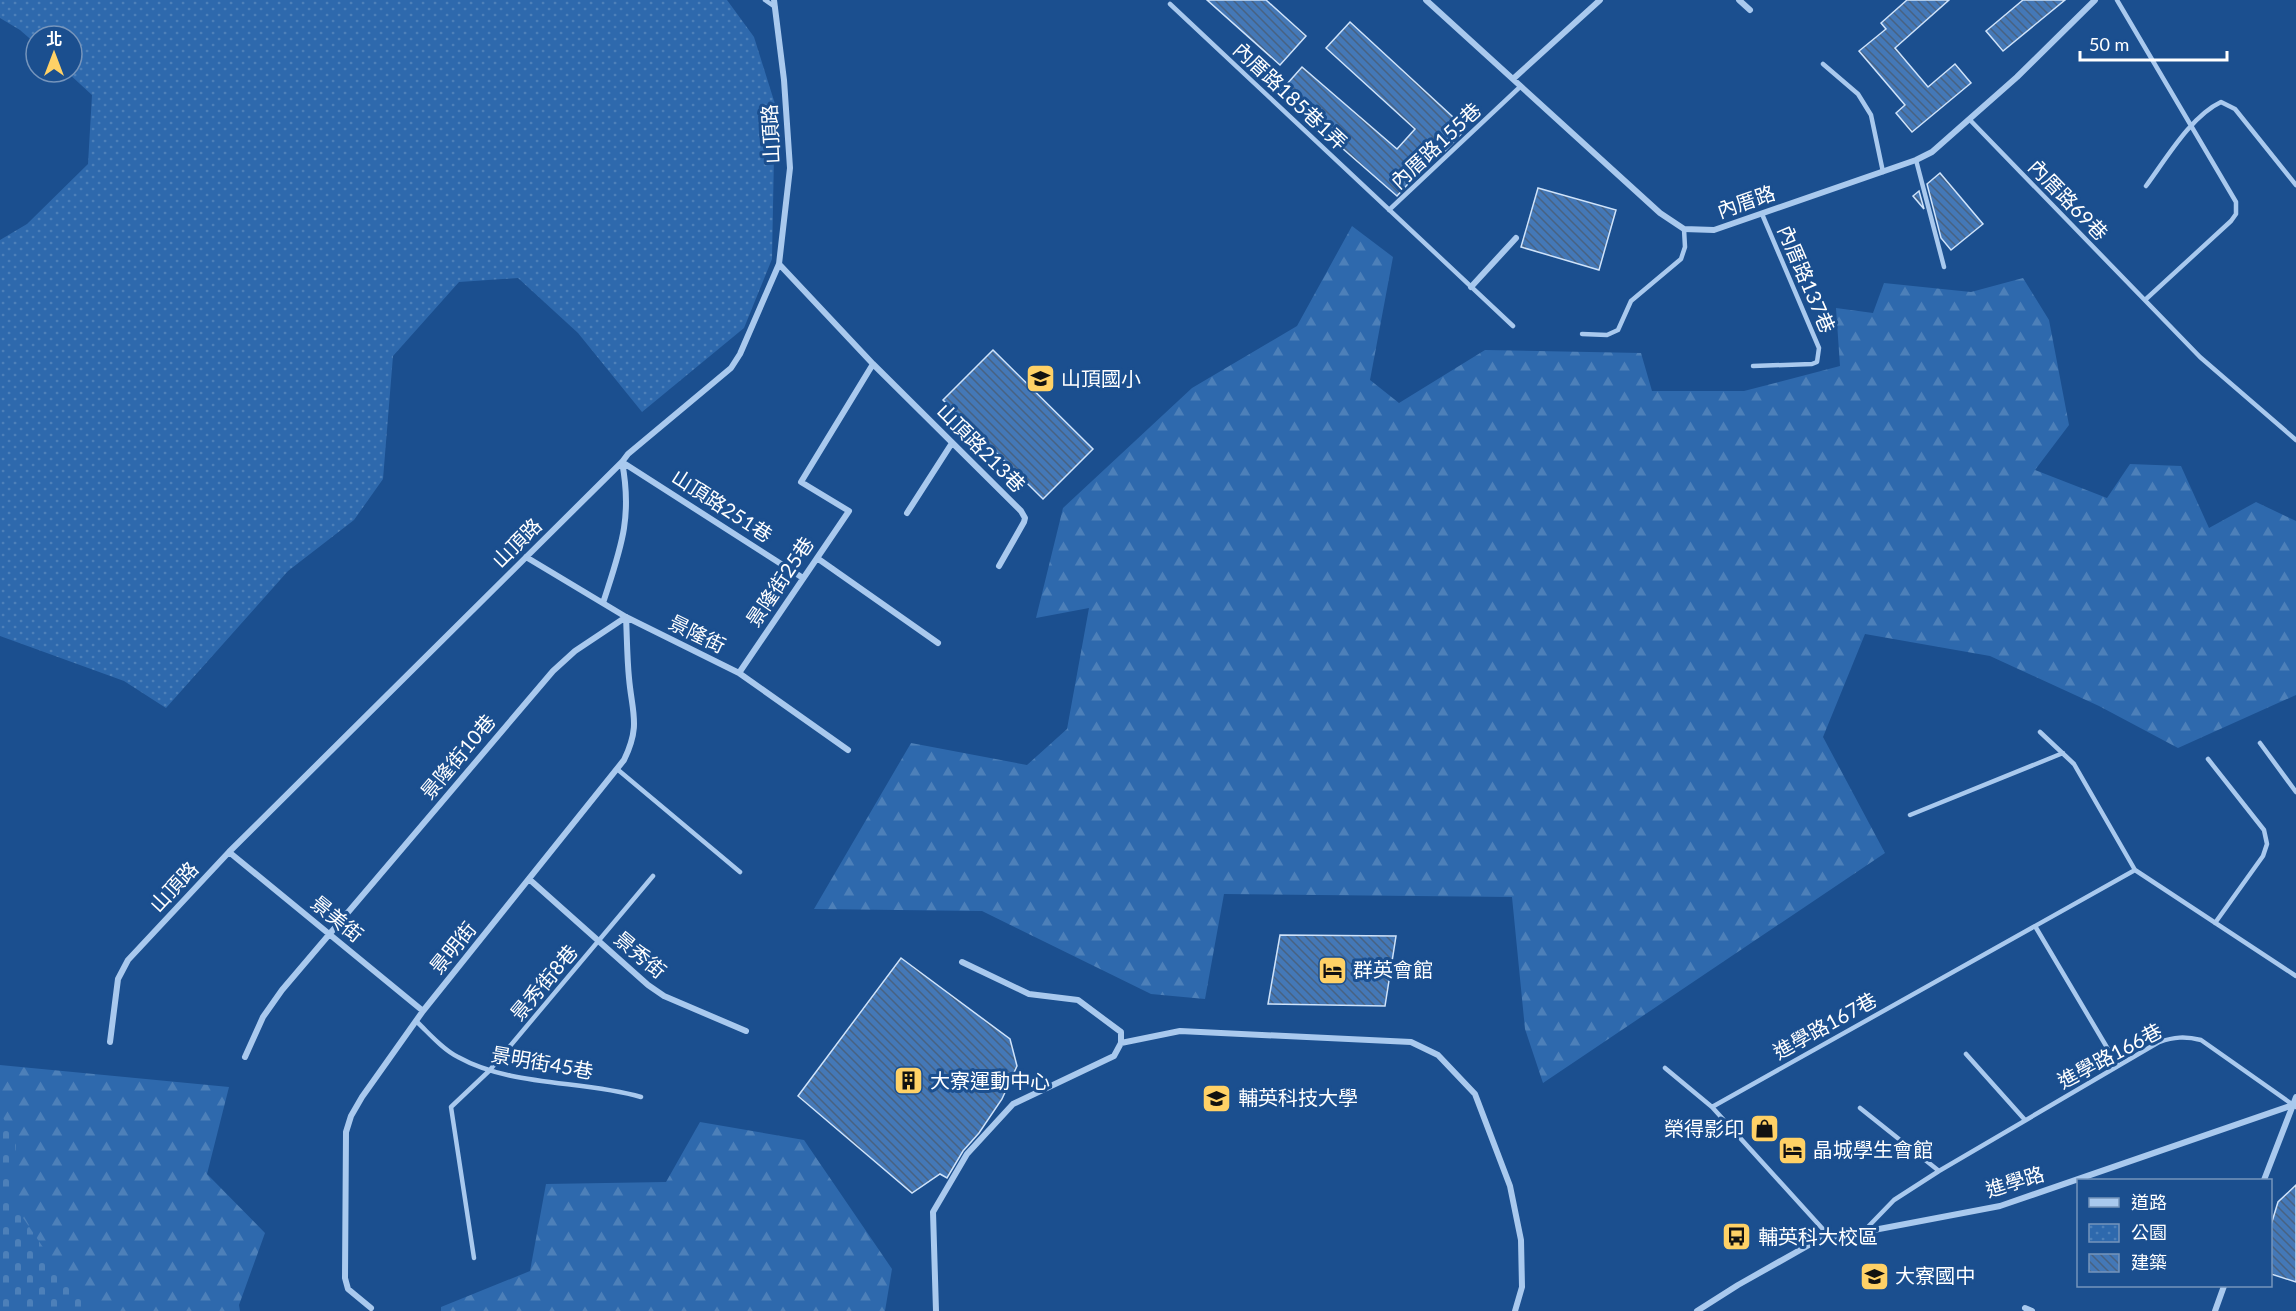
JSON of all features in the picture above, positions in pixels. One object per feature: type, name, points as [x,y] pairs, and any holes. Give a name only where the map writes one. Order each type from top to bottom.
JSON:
[{"type":"street","points":[[1426,0],[1660,213],[1684,230]]},
{"type":"street","points":[[1514,79],[1600,0]]},
{"type":"street","points":[[1738,0],[1750,10]]},
{"type":"street","name":"內厝路","points":[[1684,230],[1714,230],[1883,172],[1932,152],[1971,120],[2095,0]]},
{"type":"street","name":"山頂路","points":[[110,1042],[118,979],[128,960],[230,852],[628,454],[731,368],[740,354],[778,264],[790,168],[784,80],[774,4]]},
{"type":"street","points":[[1471,287],[1516,238]]},
{"type":"street","name":"山頂路213巷","points":[[778,264],[873,364],[1021,511],[1025,518],[999,566]]},
{"type":"street","name":"景隆街25巷","points":[[739,673],[849,511],[801,482],[873,364]]},
{"type":"street","points":[[907,513],[952,443]]},
{"type":"street","points":[[603,603],[624,541],[627,484],[622,462]]},
{"type":"street","name":"山頂路251巷","points":[[622,462],[803,578]]},
{"type":"street","name":"景隆街","points":[[526,557],[626,617],[739,673],[848,750]]},
{"type":"street","points":[[817,558],[939,643]]},
{"type":"street","name":"景明街","points":[[371,1308],[348,1289],[345,1278],[346,1132],[351,1116],[423,1011],[624,760],[633,742],[635,728],[629,678],[626,617]]},
{"type":"street","name":"景隆街10巷","points":[[245,1057],[263,1017],[282,990],[553,671],[575,651],[626,617]]},
{"type":"street","name":"景美街","points":[[230,852],[423,1011]]},
{"type":"street","name":"景秀街","points":[[529,879],[663,996],[746,1031]]},
{"type":"street","points":[[936,1311],[933,1212],[967,1154],[1013,1104],[1114,1056],[1121,1043],[1120,1032],[1078,1000],[1029,994],[962,962]]},
{"type":"street","points":[[1121,1043],[1180,1031],[1411,1042],[1438,1055],[1475,1094],[1510,1186],[1521,1240],[1522,1287],[1515,1311]]},
{"type":"street","points":[[2264,1179],[2296,1097]]},
{"type":"street","name":"進學路","points":[[2079,1179],[2294,1106]]},
{"type":"street","name":"進學路","points":[[1697,1311],[1816,1241],[2000,1206],[2077,1180]]},
{"type":"street","points":[[2215,1311],[2224,1287]]},
{"type":"lane","points":[[765,0],[774,4]]},
{"type":"lane","points":[[2117,0],[2236,202],[2236,214],[2231,221],[2145,300]]},
{"type":"lane","name":"內厝路185巷1弄","points":[[1170,4],[1389,210]]},
{"type":"lane","points":[[1823,64],[1858,94],[1870,115],[1883,172]]},
{"type":"lane","name":"內厝路155巷","points":[[1513,326],[1389,210],[1521,86]]},
{"type":"lane","points":[[2146,186],[2192,126],[2209,108],[2221,102],[2235,109],[2296,185]]},
{"type":"lane","name":"內厝路69巷","points":[[1971,120],[2200,357],[2296,441]]},
{"type":"lane","points":[[1916,160],[1944,267]]},
{"type":"lane","name":"內厝路137巷","points":[[1753,366],[1812,364],[1817,362],[1820,356],[1819,348],[1762,213]]},
{"type":"lane","points":[[1582,334],[1607,335],[1618,330],[1631,301],[1681,259],[1685,247],[1684,230]]},
{"type":"lane","points":[[2040,732],[2074,764],[2135,870],[2296,976]]},
{"type":"lane","points":[[2260,743],[2296,792]]},
{"type":"lane","points":[[1910,815],[2063,753]]},
{"type":"lane","points":[[2208,759],[2264,830],[2267,844],[2263,856],[2215,922]]},
{"type":"lane","points":[[617,769],[740,872]]},
{"type":"lane","points":[[2118,1066],[2035,926],[2135,870]]},
{"type":"lane","name":"景秀街8巷","points":[[474,1258],[451,1107],[489,1071],[653,876]]},
{"type":"lane","name":"進學路167巷","points":[[1712,1107],[2035,926]]},
{"type":"lane","name":"景明街45巷","points":[[416,1021],[456,1056],[489,1071],[619,1091],[642,1097]]},
{"type":"lane","name":"進學路166巷","points":[[1863,1232],[1893,1200],[1939,1171],[2159,1042],[2173,1037],[2186,1036],[2201,1040],[2294,1106]]},
{"type":"lane","points":[[1966,1054],[2025,1120]]},
{"type":"lane","points":[[1665,1068],[1712,1107],[1831,1238]]},
{"type":"lane","points":[[1860,1108],[1939,1171]]},
{"type":"green space","points":[[0,0],[727,0],[754,37],[775,104],[772,259],[744,328],[642,412],[578,333],[518,278],[459,282],[393,356],[383,479],[354,520],[288,571],[166,708],[124,681],[0,636],[0,240],[27,224],[88,164],[92,95],[80,84],[84,84],[84,24],[24,24],[24,34],[0,18]]},
{"type":"green space","points":[[1352,226],[1393,257],[1370,380],[1399,403],[1485,350],[1641,353],[1652,391],[1744,391],[1840,366],[1836,308],[1873,313],[1884,283],[1971,292],[2023,278],[2049,320],[2069,425],[2035,470],[2107,498],[2130,464],[2181,466],[2209,528],[2256,502],[2296,521],[2296,695],[2178,748],[2099,706],[1990,656],[1865,634],[1823,737],[1885,853],[1543,1083],[1525,1029],[1512,897],[1224,894],[1205,999],[1151,994],[982,911],[814,909],[911,743],[1027,765],[1067,729],[1089,608],[1036,618],[1063,508],[1192,388],[1297,326]]},
{"type":"green space","points":[[0,1065],[229,1087],[207,1174],[265,1233],[239,1305],[240,1311],[0,1311]]},
{"type":"green space","points":[[0,1112],[16,1142],[13,1203],[55,1265],[98,1311],[0,1311]]},
{"type":"green space","points":[[700,1122],[804,1140],[892,1269],[885,1311],[441,1311],[441,1307],[530,1271],[546,1184],[666,1182]]},
{"type":"building","points":[[1207,0],[1266,0],[1306,36],[1280,65]]},
{"type":"building","points":[[1907,0],[1949,0],[1895,48],[1928,87],[1955,64],[1971,83],[1912,132],[1896,113],[1905,105],[1859,51],[1886,29],[1881,23]]},
{"type":"building","points":[[2023,0],[2065,0],[2003,51],[1986,31]]},
{"type":"building","points":[[1350,22],[1466,129],[1442,154],[1438,151],[1397,196],[1279,93],[1302,67],[1397,149],[1415,129],[1326,48]]},
{"type":"building","points":[[1940,173],[1983,224],[1951,250],[1941,238],[1927,184]]},
{"type":"building","points":[[1538,188],[1616,210],[1599,270],[1521,247]]},
{"type":"building","points":[[1919,191],[1924,209],[1913,196]]},
{"type":"building","points":[[993,350],[1093,449],[1043,499],[943,400]]},
{"type":"building","name":"群英會館","points":[[1280,935],[1396,936],[1385,1006],[1268,1004]]},
{"type":"building","name":"大寮運動中心","points":[[901,958],[1010,1039],[1017,1066],[1002,1099],[979,1133],[963,1151],[947,1178],[940,1174],[912,1193],[798,1096]]},
{"type":"building","points":[[2296,1185],[2296,1282],[2272,1274],[2272,1222],[2278,1202]]},
{"type":"place","name":"山頂國小","points":[[1040,379]]},
{"type":"place","name":"群英會館","points":[[1332,970]]},
{"type":"place","name":"大寮運動中心","points":[[909,1081]]},
{"type":"place","name":"輔英科技大學","points":[[1217,1098]]},
{"type":"place","name":"榮得影印","points":[[1765,1129]]},
{"type":"place","name":"晶城學生會館","points":[[1792,1150]]},
{"type":"place","name":"輔英科大校區","points":[[1737,1237]]},
{"type":"place","name":"大寮國中","points":[[1874,1276]]}]
